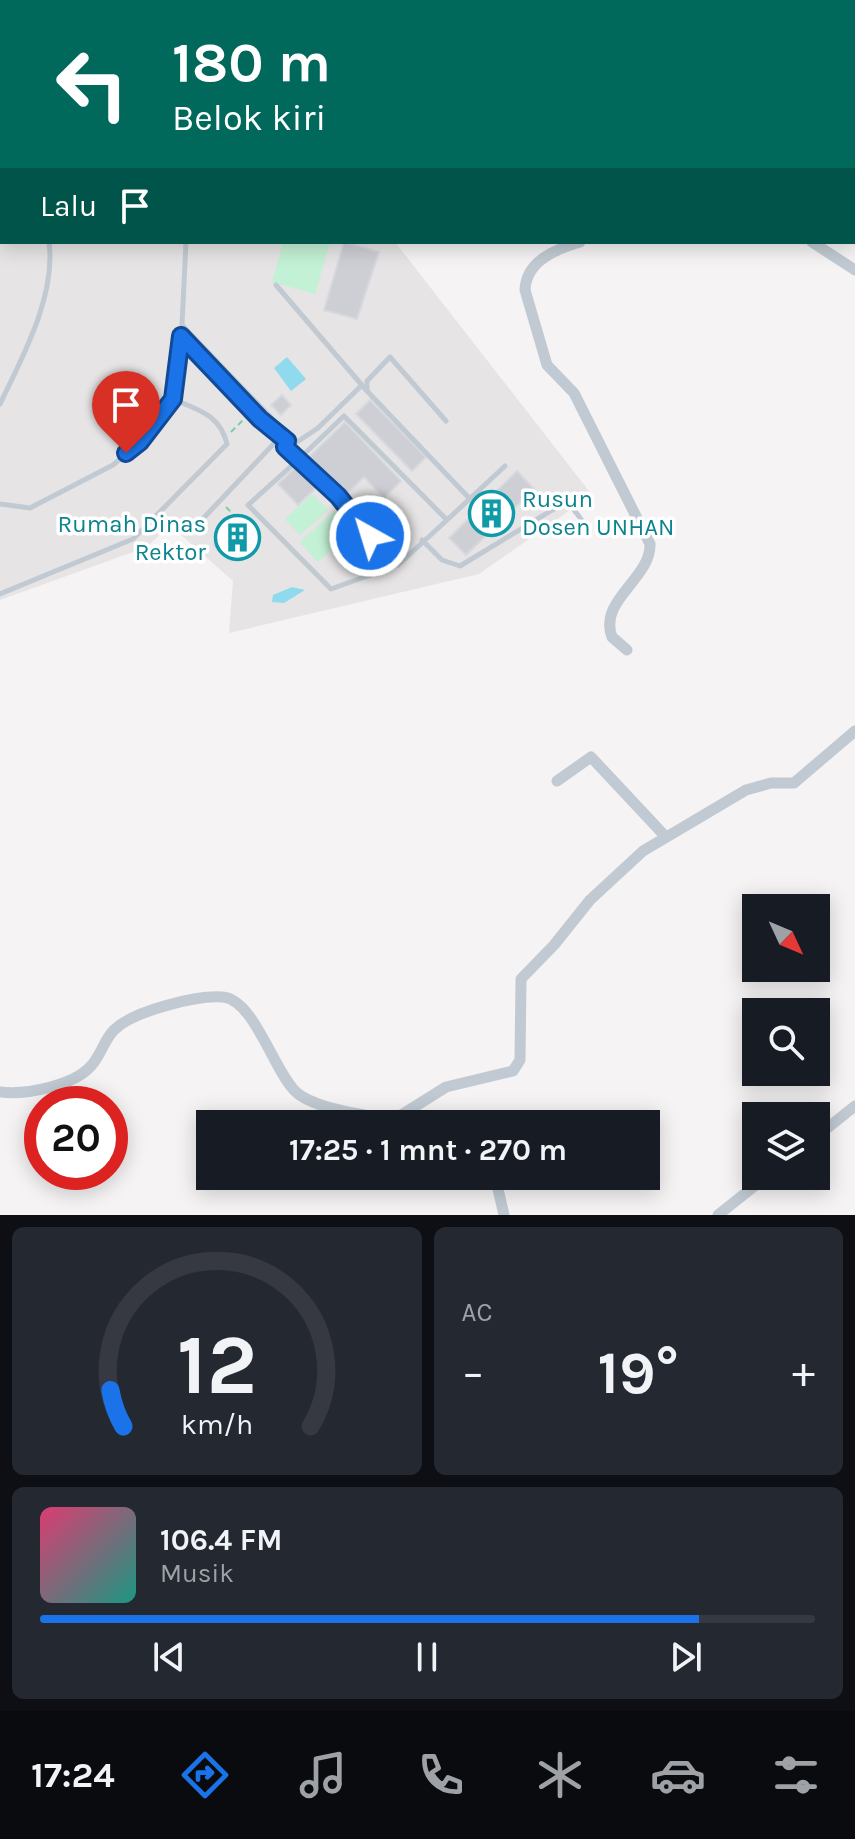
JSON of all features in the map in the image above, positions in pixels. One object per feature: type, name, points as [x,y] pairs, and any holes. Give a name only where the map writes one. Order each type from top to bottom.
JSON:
[{"type":"street","points":[[575,244],[550,253],[539,261],[525,280],[525,290],[547,365],[574,393],[650,544],[646,563],[616,602],[610,625],[612,637],[627,650]]},
{"type":"street","points":[[815,244],[855,270]]},
{"type":"street","points":[[409,1110],[446,1087],[513,1071],[520,1060],[521,979],[554,945],[590,900],[637,856],[665,836],[755,786],[794,783],[855,731]]},
{"type":"street","points":[[557,781],[591,757],[665,836]]},
{"type":"street","points":[[0,1092],[33,1090],[80,1075],[90,1067],[113,1030],[129,1018],[199,997],[227,997],[238,1002],[248,1014],[289,1083],[305,1099],[354,1110]]},
{"type":"street","points":[[830,1126],[855,1106]]},
{"type":"street","points":[[498,1190],[504,1215]]},
{"type":"street","points":[[718,1215],[749,1190]]},
{"type":"lane","points":[[0,404],[35,324],[50,275],[49,244]]},
{"type":"lane","points":[[0,504],[30,508],[113,465],[140,442],[173,399],[182,325],[186,244]]},
{"type":"lane","points":[[276,285],[367,391],[470,499]]},
{"type":"lane","points":[[182,325],[280,427],[287,441],[285,447],[338,496],[398,565]]},
{"type":"lane","points":[[181,336],[252,410],[287,441],[297,442],[318,428],[362,385]]},
{"type":"lane","points":[[367,391],[367,381],[390,357],[446,421]]},
{"type":"lane","points":[[0,594],[133,539],[227,444],[223,428],[212,416],[173,399]]},
{"type":"lane","points":[[447,520],[344,416],[248,505],[331,589],[398,565],[422,540],[447,520],[505,466]]},
{"type":"lane","points":[[197,525],[281,436]]},
{"type":"lane","points":[[422,540],[442,560],[460,566],[567,501],[581,519]]},
{"type":"path","points":[[226,438],[252,410]]},
{"type":"path","points":[[219,501],[236,517]]},
{"type":"shaded area","points":[[0,244],[397,244],[592,495],[479,574],[229,633],[233,581],[170,525],[147,547],[0,600]]},
{"type":"green space","points":[[282,244],[329,244],[315,294],[272,282]]},
{"type":"green space","points":[[313,494],[328,510],[300,535],[285,519]]},
{"type":"green space","points":[[334,511],[352,531],[318,562],[300,542]]},
{"type":"water","points":[[287,357],[306,379],[291,391],[274,368]]},
{"type":"water","points":[[292,587],[305,590],[284,603],[272,602],[273,595]]},
{"type":"building","points":[[343,244],[379,252],[357,319],[324,310]]},
{"type":"building","points":[[282,395],[291,405],[281,415],[271,405]]},
{"type":"building","points":[[370,400],[426,457],[412,471],[356,414]]},
{"type":"building","points":[[345,422],[401,481],[384,498],[364,477],[343,497],[307,459]]},
{"type":"building","points":[[299,464],[319,485],[298,505],[278,484]]},
{"type":"building","name":"Rusun Dosen UNHAN","points":[[517,471],[534,489],[466,555],[449,538]]},
{"type":"building","name":"Rumah Dinas Rektor","points":[[243,515],[260,531],[231,561],[214,545]]},
{"type":"place","name":"Rusun Dosen UNHAN","points":[[491,513]]},
{"type":"place","name":"Rumah Dinas Rektor","points":[[237,538]]},
{"type":"route","points":[[126,453],[140,442],[173,399],[181,336],[260,419],[287,441],[285,447],[338,496],[370,536]]}]
